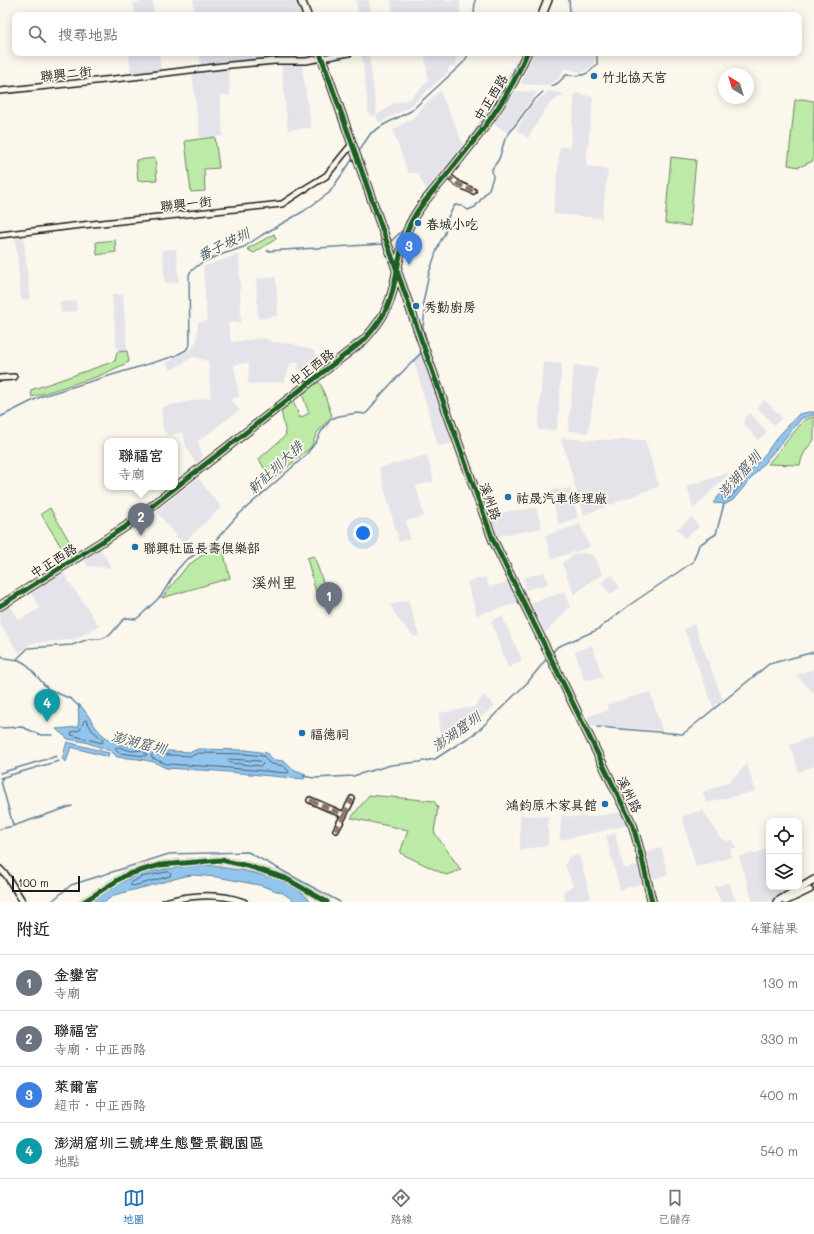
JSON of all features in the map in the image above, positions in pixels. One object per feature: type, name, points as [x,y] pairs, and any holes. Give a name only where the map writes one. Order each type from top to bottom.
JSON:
[{"type":"street","points":[[301,0],[306,12]]},
{"type":"street","points":[[543,12],[548,0]]},
{"type":"street","name":"聯興二街","points":[[0,91],[231,65],[275,61],[306,61],[318,56]]},
{"type":"street","points":[[321,56],[397,272]]},
{"type":"street","name":"中正西路","points":[[178,487],[296,392],[364,340],[378,323],[388,306],[408,228],[418,211],[478,135],[502,101],[511,86],[525,56]]},
{"type":"street","name":"聯興一街","points":[[0,235],[282,204],[326,176],[352,144]]},
{"type":"street","points":[[447,175],[458,184],[473,191]]},
{"type":"street","name":"溪州路","points":[[397,272],[493,540],[634,826],[652,902]]},
{"type":"street","points":[[0,378],[14,377]]},
{"type":"street","name":"中正西路","points":[[0,606],[125,527],[174,490]]},
{"type":"street","points":[[336,830],[352,799]]},
{"type":"street","points":[[310,800],[344,815]]},
{"type":"street","points":[[83,902],[126,875],[160,865],[221,860],[248,866],[285,878],[327,902]]},
{"type":"street","points":[[0,869],[6,875],[23,902]]},
{"type":"street","points":[[802,888],[814,880]]},
{"type":"street","points":[[802,889],[812,890]]},
{"type":"street","points":[[777,902],[798,890]]},
{"type":"street","points":[[785,902],[812,890]]},
{"type":"street","points":[[165,902],[176,899],[208,896],[244,902]]},
{"type":"shaded area","points":[[153,0],[154,12],[135,12],[133,3]]},
{"type":"shaded area","points":[[193,0],[296,0],[301,12],[195,12]]},
{"type":"shaded area","points":[[356,0],[369,0],[371,12],[358,12]]},
{"type":"shaded area","points":[[391,0],[460,0],[460,12],[393,12]]},
{"type":"shaded area","points":[[129,56],[159,56],[161,70],[131,74]]},
{"type":"shaded area","points":[[200,56],[282,56],[282,58],[201,65]]},
{"type":"shaded area","points":[[362,56],[369,56],[377,115],[392,104],[410,99],[428,81],[425,56],[456,56],[456,66],[449,67],[448,72],[408,108],[379,123],[376,115],[369,116]]},
{"type":"shaded area","points":[[532,56],[595,56],[593,65],[582,73],[565,68],[558,79],[548,86],[521,84]]},
{"type":"shaded area","points":[[519,57],[522,57],[508,84],[466,146],[465,144]]},
{"type":"shaded area","points":[[301,61],[311,128],[288,130],[281,63]]},
{"type":"shaded area","points":[[229,68],[230,95],[220,95],[223,136],[200,138],[192,72]]},
{"type":"shaded area","points":[[440,91],[464,146],[426,190],[418,173],[408,173],[393,130],[413,118],[429,100]]},
{"type":"shaded area","points":[[515,91],[537,92],[508,133],[494,124]]},
{"type":"shaded area","points":[[549,91],[564,94],[548,105],[528,138],[516,130],[530,107]]},
{"type":"shaded area","points":[[575,93],[593,97],[586,166],[608,169],[602,218],[553,214],[560,147],[570,147]]},
{"type":"shaded area","points":[[23,232],[30,299],[21,300],[15,233]]},
{"type":"shaded area","points":[[176,249],[179,282],[165,283],[162,250]]},
{"type":"shaded area","points":[[239,254],[241,322],[228,323],[231,342],[263,338],[273,342],[293,344],[313,350],[323,365],[311,374],[298,372],[299,363],[291,363],[284,382],[248,384],[249,363],[234,364],[239,397],[230,399],[240,410],[198,441],[203,457],[196,464],[186,446],[183,432],[168,436],[163,429],[161,407],[211,397],[208,361],[193,357],[171,370],[166,363],[190,350],[197,340],[198,322],[207,321],[203,267]]},
{"type":"shaded area","points":[[276,277],[278,315],[258,319],[256,279]]},
{"type":"shaded area","points":[[123,294],[127,351],[117,352],[112,295]]},
{"type":"shaded area","points":[[76,301],[77,311],[61,313],[60,302]]},
{"type":"shaded area","points":[[421,352],[453,443],[438,446],[414,362],[415,356]]},
{"type":"shaded area","points":[[543,362],[562,364],[557,430],[538,430]]},
{"type":"shaded area","points":[[574,365],[598,368],[588,433],[568,431]]},
{"type":"shaded area","points":[[765,400],[782,418],[774,425],[757,407]]},
{"type":"shaded area","points":[[750,413],[767,432],[758,440],[744,424],[744,418]]},
{"type":"shaded area","points":[[561,438],[591,440],[645,440],[659,486],[584,515]]},
{"type":"shaded area","points":[[427,455],[434,481],[416,486],[424,516],[406,521],[410,539],[399,542],[379,468]]},
{"type":"shaded area","points":[[731,472],[693,509],[687,486]]},
{"type":"shaded area","points":[[198,478],[221,507],[183,544],[156,511]]},
{"type":"shaded area","points":[[557,488],[558,490],[570,488],[578,518],[559,524],[550,492]]},
{"type":"shaded area","points":[[536,508],[542,528],[497,536],[490,515]]},
{"type":"shaded area","points":[[692,517],[699,527],[685,538],[677,529]]},
{"type":"shaded area","points":[[580,524],[590,547],[552,559],[545,536]]},
{"type":"shaded area","points":[[99,547],[112,568],[87,566],[82,557]]},
{"type":"shaded area","points":[[580,553],[593,555],[603,575],[591,581],[574,595],[562,563],[574,554]]},
{"type":"shaded area","points":[[62,571],[99,626],[77,638],[61,641],[32,643],[19,653],[0,624],[0,612],[10,605],[19,620],[40,608],[30,592]]},
{"type":"shaded area","points":[[544,572],[548,584],[526,590],[523,578]]},
{"type":"shaded area","points":[[612,575],[620,588],[610,594],[601,582]]},
{"type":"shaded area","points":[[485,577],[495,598],[490,587],[509,581],[520,602],[477,615],[467,582]]},
{"type":"shaded area","points":[[564,592],[570,607],[545,633],[531,603]]},
{"type":"shaded area","points":[[408,600],[419,636],[414,637],[398,619],[390,605]]},
{"type":"shaded area","points":[[502,616],[522,660],[508,668],[491,621]]},
{"type":"shaded area","points":[[694,624],[723,700],[713,707],[684,629]]},
{"type":"shaded area","points":[[592,645],[603,678],[584,680],[575,652]]},
{"type":"shaded area","points":[[814,669],[814,693],[796,675]]},
{"type":"shaded area","points":[[650,692],[662,730],[590,726],[588,716],[609,710],[607,704]]},
{"type":"shaded area","points":[[484,695],[495,706],[441,748],[439,713],[474,707]]},
{"type":"shaded area","points":[[814,736],[814,766],[799,772],[790,745]]},
{"type":"shaded area","points":[[747,764],[755,791],[706,803],[703,792],[729,782]]},
{"type":"shaded area","points":[[703,810],[720,838],[727,841],[733,840],[737,848],[730,849],[732,857],[696,867],[682,816]]},
{"type":"shaded area","points":[[624,812],[629,825],[560,840],[561,816],[588,817]]},
{"type":"shaded area","points":[[520,815],[548,816],[548,845],[520,850]]},
{"type":"shaded area","points":[[615,833],[624,869],[638,865],[642,883],[620,890],[606,836]]},
{"type":"shaded area","points":[[661,848],[668,875],[653,879],[647,852]]},
{"type":"shaded area","points":[[766,850],[766,890],[790,890],[768,902],[753,902],[739,857]]},
{"type":"shaded area","points":[[579,855],[591,898],[574,902],[566,902],[563,891],[573,886],[565,865],[569,857]]},
{"type":"shaded area","points":[[729,882],[736,902],[721,902],[714,887]]},
{"type":"green space","points":[[802,99],[814,101],[813,161],[799,167],[788,165],[795,100]]},
{"type":"green space","points":[[215,137],[219,168],[204,169],[205,191],[191,192],[185,141]]},
{"type":"green space","points":[[671,157],[696,160],[690,226],[665,223]]},
{"type":"green space","points":[[155,158],[157,180],[138,181],[136,160]]},
{"type":"green space","points":[[274,234],[276,239],[254,253],[247,249]]},
{"type":"green space","points":[[115,240],[116,252],[97,255],[96,242]]},
{"type":"green space","points":[[127,351],[129,362],[99,376],[32,397],[31,390],[115,361],[117,352]]},
{"type":"green space","points":[[318,381],[322,387],[332,416],[317,433],[311,447],[271,481],[259,459],[286,435],[281,410],[293,401],[300,418],[309,413],[302,394]]},
{"type":"green space","points":[[814,417],[814,440],[805,452],[800,465],[768,464],[804,420]]},
{"type":"green space","points":[[50,508],[75,551],[66,555],[41,514]]},
{"type":"green space","points":[[221,542],[230,578],[162,598],[187,566]]},
{"type":"green space","points":[[314,556],[325,588],[316,593],[307,558]]},
{"type":"green space","points":[[369,795],[434,801],[438,808],[434,832],[461,870],[446,875],[400,853],[408,830],[351,818]]},
{"type":"water","points":[[814,412],[814,415],[802,418],[733,500],[726,504],[713,503],[734,478],[759,461],[775,440],[799,414]]},
{"type":"water","points":[[79,704],[96,728],[117,744],[142,746],[149,750],[191,752],[198,749],[246,750],[267,753],[271,759],[283,761],[295,770],[306,774],[304,779],[166,768],[154,762],[117,757],[111,751],[85,742],[68,739],[56,729],[78,727]]},
{"type":"water","points":[[67,742],[109,753],[108,757],[71,747],[66,762],[62,759]]},
{"type":"water","points":[[196,865],[207,865],[245,871],[279,879],[300,891],[312,902],[296,902],[283,893],[259,885],[217,877],[193,875],[114,895],[105,902],[87,902],[140,873]]},
{"type":"waterway","name":"番子坡圳","points":[[474,12],[475,0]]},
{"type":"waterway","points":[[542,6],[544,0]]},
{"type":"waterway","name":"新社圳大排","points":[[569,0],[570,12]]},
{"type":"waterway","name":"番子坡圳","points":[[358,152],[371,133],[411,111],[464,62],[467,56]]},
{"type":"waterway","name":"新社圳大排","points":[[552,86],[558,83],[566,75],[583,75],[587,73],[597,64],[597,56]]},
{"type":"waterway","name":"新社圳大排","points":[[427,347],[423,327],[425,310],[423,303],[429,273],[439,244],[445,233],[448,217],[455,205],[462,206],[468,210],[475,207],[489,189],[493,177],[492,169],[499,159],[505,139],[533,101],[543,92]]},
{"type":"waterway","name":"番子坡圳","points":[[0,417],[42,396],[175,356],[186,350],[190,344],[190,272],[201,263],[244,247],[304,211],[329,193],[354,157]]},
{"type":"waterway","points":[[390,242],[403,230],[408,222]]},
{"type":"waterway","points":[[267,251],[384,244]]},
{"type":"waterway","name":"新社圳大排","points":[[17,659],[28,648],[72,645],[89,639],[101,639],[110,635],[123,620],[127,618],[136,619],[140,616],[161,596],[177,570],[185,561],[214,542],[237,516],[305,456],[331,419],[357,413],[365,414],[390,385],[423,351]]},
{"type":"waterway","name":"澎湖窟圳","points":[[551,654],[557,647],[597,630],[628,606],[693,562],[699,545],[716,534],[724,504]]},
{"type":"waterway","points":[[597,727],[683,734],[769,664],[814,652]]},
{"type":"waterway","name":"澎湖窟圳","points":[[0,654],[4,658],[19,660],[26,664],[48,689],[71,699],[80,707]]},
{"type":"waterway","name":"澎湖窟圳","points":[[303,776],[314,778],[353,776],[391,765],[435,759],[477,732],[527,683],[548,657]]},
{"type":"waterway","points":[[0,728],[22,727],[41,735],[53,735]]},
{"type":"waterway","points":[[0,773],[57,756]]},
{"type":"waterway","points":[[0,778],[59,761]]},
{"type":"waterway","points":[[3,777],[1,781],[13,825]]},
{"type":"waterway","points":[[0,829],[72,806]]},
{"type":"waterway","points":[[51,902],[71,885],[169,854],[248,852],[340,902]]},
{"type":"marked path","points":[[447,175],[458,184],[473,191]]},
{"type":"marked path","points":[[344,815],[352,799]]},
{"type":"marked path","points":[[310,800],[344,815],[336,830]]},
{"type":"cycle path","points":[[321,56],[493,540],[633,826],[652,902]]},
{"type":"cycle path","points":[[178,486],[364,340],[374,328],[381,319],[388,305],[394,286],[404,238],[411,221],[426,199],[466,152],[490,120],[513,82],[526,56]]},
{"type":"cycle path","points":[[0,606],[125,527],[172,490]]},
{"type":"cycle path","points":[[83,902],[126,875],[160,865],[221,860],[248,866],[285,878],[327,902]]},
{"type":"place","name":"竹北協天宮","points":[[594,76]]},
{"type":"place","name":"春城小吃","points":[[418,223]]},
{"type":"place","name":"萊爾富","points":[[409,265]]},
{"type":"place","name":"秀勤廚房","points":[[416,306]]},
{"type":"place","name":"祐晟汽車修理廠","points":[[508,497]]},
{"type":"place","name":"聯福宮","points":[[141,536]]},
{"type":"place","name":"聯興社區長壽俱樂部","points":[[135,547]]},
{"type":"place","name":"金鑾宮","points":[[329,615]]},
{"type":"place","name":"澎湖窟圳三號埤生態暨景觀園區","points":[[47,722]]},
{"type":"place","name":"福德祠","points":[[302,733]]},
{"type":"place","name":"鴻鈞原木家具館","points":[[605,804]]},
{"type":"district","name":"溪州里","points":[[274,582]]}]
